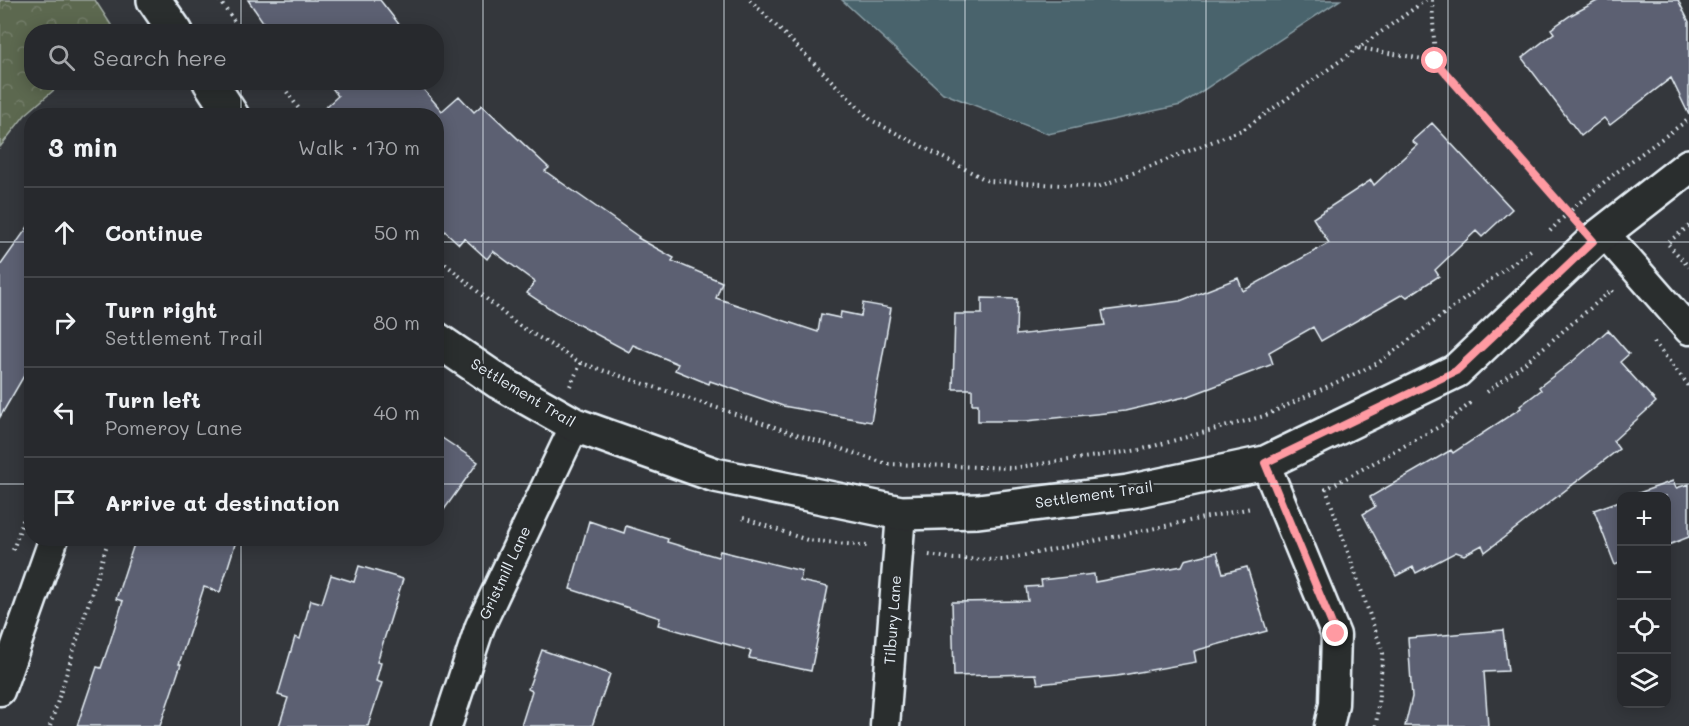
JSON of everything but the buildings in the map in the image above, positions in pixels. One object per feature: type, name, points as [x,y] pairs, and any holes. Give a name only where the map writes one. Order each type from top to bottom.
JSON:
[{"type":"street","points":[[154,0],[170,24]]},
{"type":"street","points":[[215,90],[227,108]]},
{"type":"street","name":"Settlement Trail","points":[[444,344],[499,382],[575,425],[715,476],[901,513],[978,511],[1128,492],[1265,463],[1456,371],[1599,237],[1689,166]]},
{"type":"street","points":[[1599,237],[1689,330]]},
{"type":"street","name":"Gristmill Lane","points":[[447,726],[480,626],[575,425]]},
{"type":"street","points":[[1265,463],[1336,634],[1334,704],[1329,726]]},
{"type":"street","name":"Tilbury Lane","points":[[885,726],[901,513]]},
{"type":"street","points":[[0,691],[51,546]]},
{"type":"path","points":[[219,0],[237,24]]},
{"type":"path","points":[[750,0],[871,120],[988,181],[1098,187],[1244,129],[1425,0]]},
{"type":"path","points":[[1432,0],[1435,61],[1568,213],[1599,237]]},
{"type":"path","points":[[1358,48],[1435,61]]},
{"type":"path","points":[[286,90],[298,108]]},
{"type":"path","points":[[1545,237],[1568,213],[1616,172],[1689,119]]},
{"type":"path","points":[[1689,226],[1667,243],[1689,267]]},
{"type":"path","points":[[444,263],[515,323],[581,363],[887,464],[1012,468],[1139,450],[1264,416],[1378,363],[1537,245]]},
{"type":"path","points":[[1376,726],[1383,653],[1326,489],[1444,424],[1525,363],[1612,290],[1619,299]]},
{"type":"path","points":[[1647,334],[1689,386]]},
{"type":"path","points":[[921,554],[954,559],[1003,561],[1257,507]]},
{"type":"path","points":[[10,559],[24,518]]},
{"type":"path","points":[[743,518],[807,540],[877,547]]},
{"type":"path","points":[[50,726],[106,546]]},
{"type":"green space","points":[[0,0],[95,0],[110,24],[24,24],[24,90],[54,90],[33,108],[24,108],[24,116],[0,147]]},
{"type":"water","points":[[842,0],[1340,0],[1181,105],[1048,134],[943,93]]},
{"type":"route","points":[[1336,634],[1265,463],[1456,371],[1593,241],[1435,61]]}]
